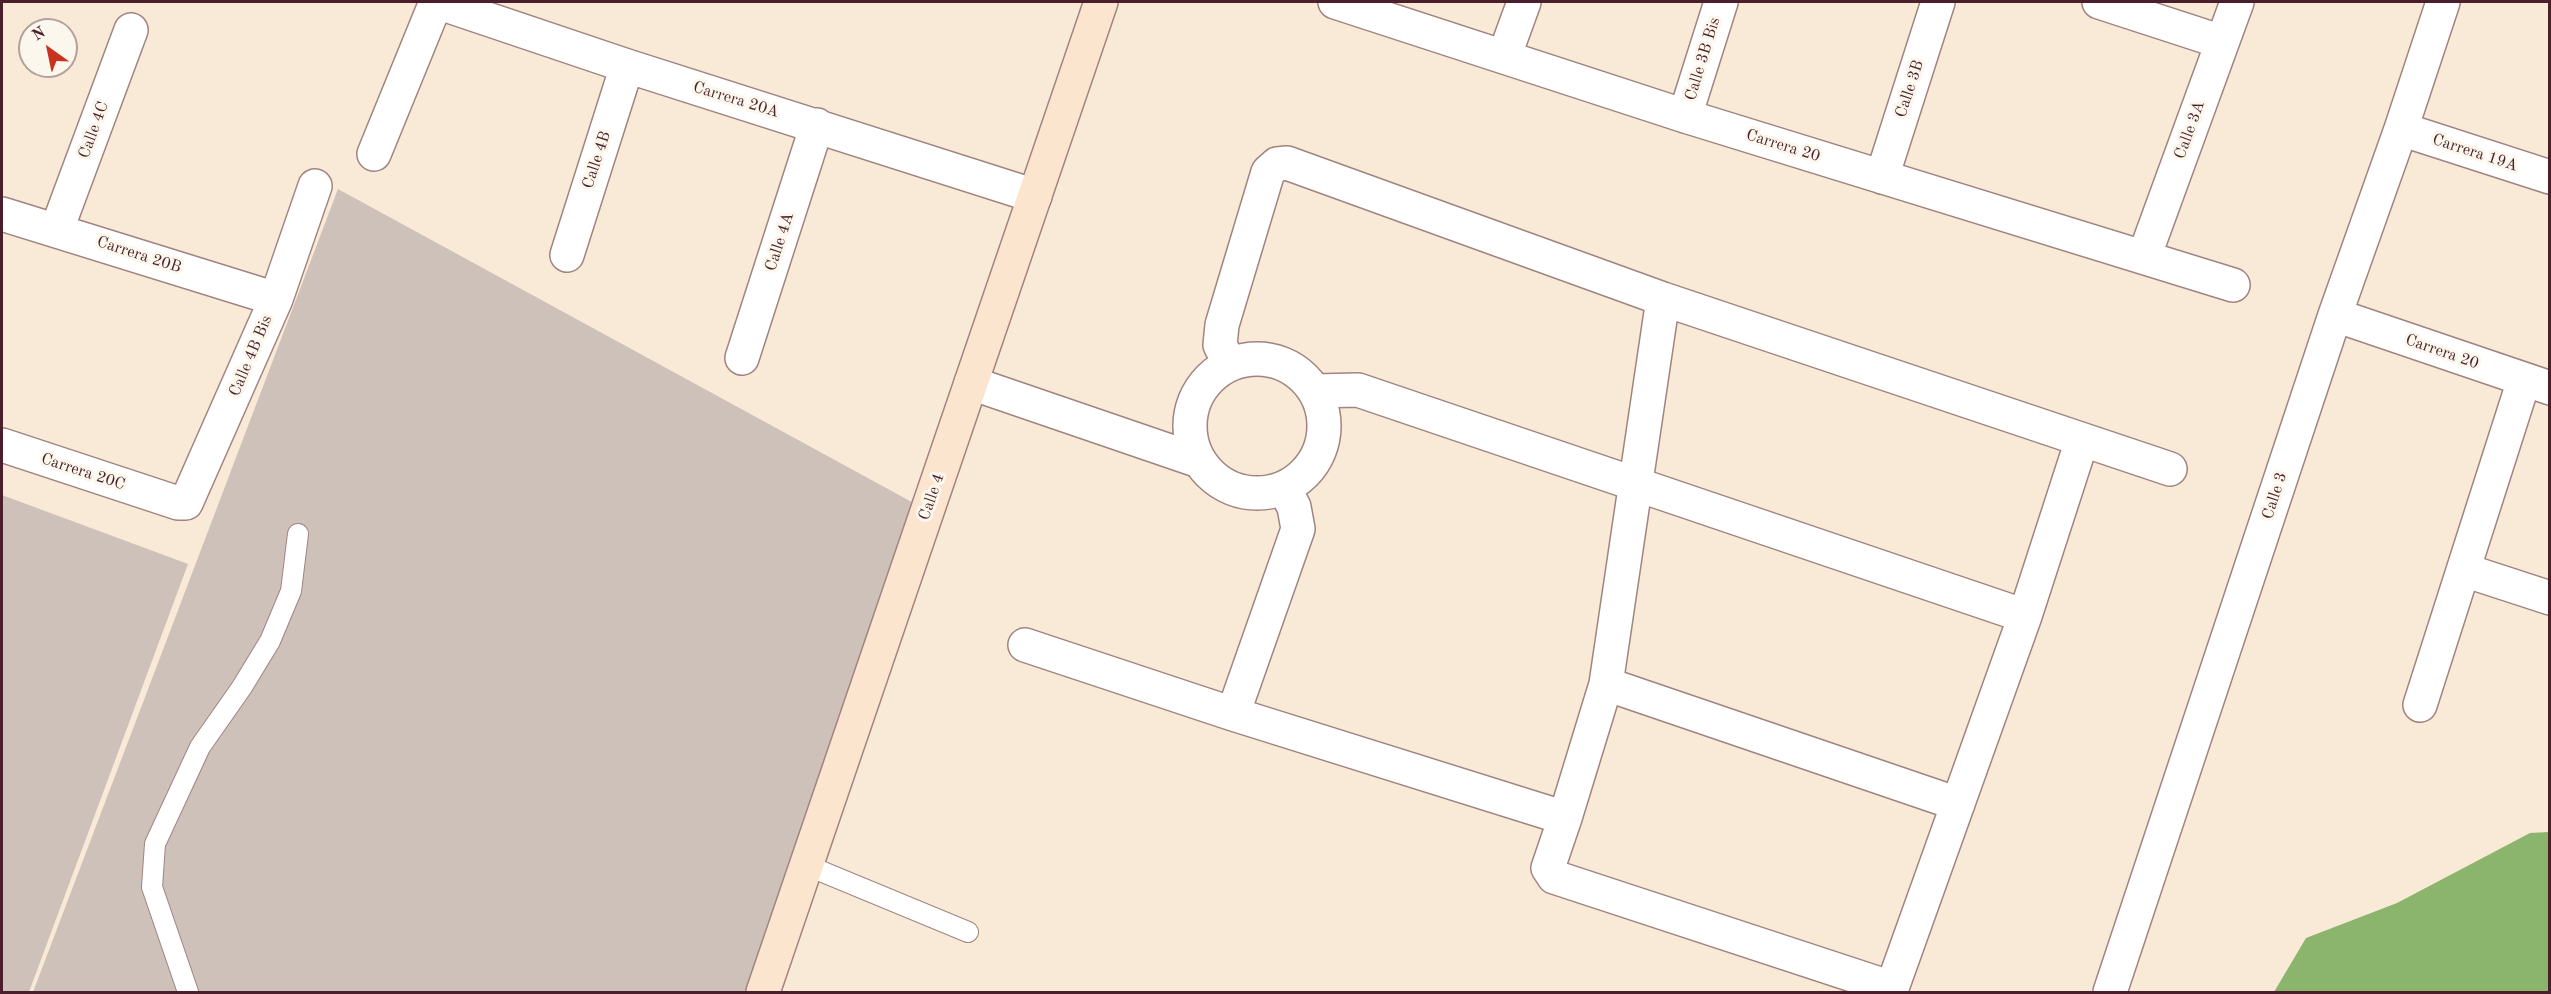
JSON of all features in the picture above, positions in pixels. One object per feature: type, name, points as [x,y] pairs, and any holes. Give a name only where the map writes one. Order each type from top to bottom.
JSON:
[{"type":"street","name":"Carrera 20A","points":[[436,2],[627,66],[1035,196]]},
{"type":"street","points":[[374,154],[436,2]]},
{"type":"street","name":"Calle 4","points":[[763,993],[1101,2]]},
{"type":"street","name":"Carrera 20","points":[[1335,2],[1685,116],[2233,285]]},
{"type":"street","points":[[1504,57],[1524,2]]},
{"type":"street","name":"Calle 3B Bis","points":[[1685,116],[1721,2]]},
{"type":"street","name":"Calle 3B","points":[[1882,177],[1938,2]]},
{"type":"street","points":[[2098,2],[2222,42]]},
{"type":"street","name":"Calle 3A","points":[[2144,257],[2237,2]]},
{"type":"street","name":"Calle 3","points":[[2110,993],[2335,315],[2443,2]]},
{"type":"street","name":"Calle 4C","points":[[57,229],[131,30]]},
{"type":"street","name":"Calle 4B","points":[[567,255],[627,66]]},
{"type":"street","name":"Calle 4A","points":[[742,358],[818,125]]},
{"type":"street","name":"Carrera 19A","points":[[2401,129],[2550,177]]},
{"type":"street","points":[[1230,364],[1220,345],[1222,325],[1268,172],[1278,164],[1287,163],[1663,299],[2170,469]]},
{"type":"street","name":"Calle 4B Bis","points":[[165,499],[183,504],[188,501],[276,298],[315,186]]},
{"type":"street","name":"Carrera 20B","points":[[2,214],[276,298]]},
{"type":"street","points":[[1663,299],[1606,684],[1548,868],[1554,877],[1893,988],[2025,616],[2082,440]]},
{"type":"street","name":"Carrera 20","points":[[2335,315],[2537,384]]},
{"type":"street","points":[[971,383],[1199,461],[1220,481],[1246,493],[1265,493],[1284,488],[1300,478],[1313,463],[1321,446],[1325,427],[1323,408],[1315,391],[1303,376],[1287,365],[1269,359],[1249,359],[1230,364],[1214,374],[1202,388],[1193,405],[1191,434],[1199,461]]},
{"type":"street","points":[[2420,705],[2463,570],[2537,384]]},
{"type":"street","points":[[1315,391],[1358,390],[2025,616]]},
{"type":"street","name":"Carrera 20C","points":[[2,445],[165,499]]},
{"type":"street","points":[[1233,714],[1298,529],[1294,507],[1284,488]]},
{"type":"street","points":[[2463,570],[2550,598]]},
{"type":"street","points":[[1025,645],[1233,714],[1565,818]]},
{"type":"street","points":[[1606,684],[1958,804]]},
{"type":"lane","points":[[188,993],[152,887],[155,844],[200,747],[270,641],[291,591],[298,534]]},
{"type":"lane","points":[[806,865],[968,932]]},
{"type":"shaded area","points":[[338,189],[921,507],[753,992],[33,992]]},
{"type":"shaded area","points":[[2,495],[188,564],[29,992],[2,992]]},
{"type":"green space","points":[[2549,832],[2549,992],[2274,992],[2306,938],[2397,903],[2530,833]]}]
